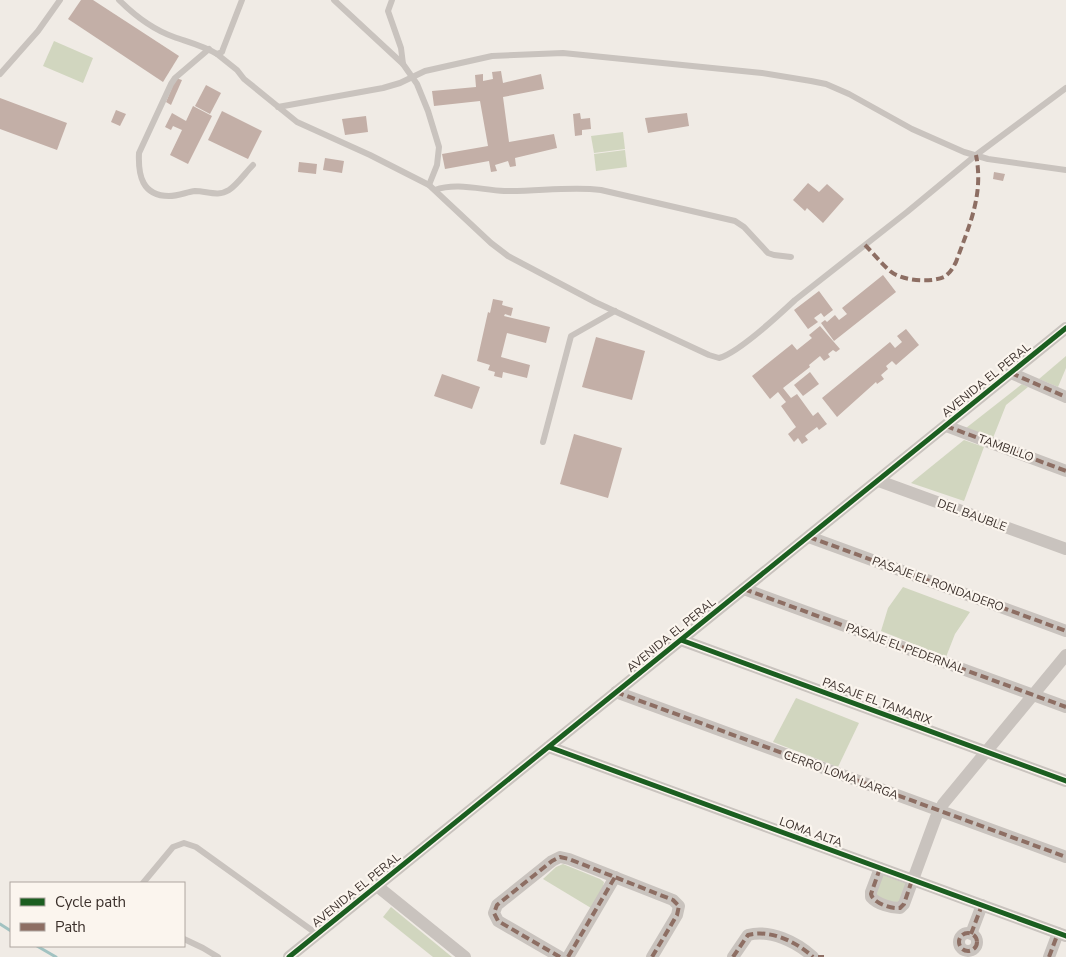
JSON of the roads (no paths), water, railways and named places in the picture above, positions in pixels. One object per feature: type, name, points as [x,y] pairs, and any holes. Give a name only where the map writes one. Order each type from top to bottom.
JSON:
[{"type":"street","name":"AVENIDA EL PERAL","points":[[289,957],[1066,328]]},
{"type":"street","points":[[1011,374],[1066,396]]},
{"type":"street","name":"TAMBILLO","points":[[946,426],[1066,470]]},
{"type":"street","name":"DEL BAUBLE","points":[[878,481],[1066,550]]},
{"type":"street","name":"PASAJE EL RONDADERO","points":[[809,537],[1066,631]]},
{"type":"street","name":"PASAJE EL PEDERNAL","points":[[744,589],[1066,707]]},
{"type":"street","name":"PASAJE EL TAMARIX","points":[[681,640],[1066,781]]},
{"type":"street","points":[[880,868],[871,894],[872,899],[900,908],[904,904],[939,811],[1066,655]]},
{"type":"street","name":"CERRO LOMA LARGA","points":[[616,692],[1066,857]]},
{"type":"street","name":"LOMA ALTA","points":[[549,747],[1062,934]]},
{"type":"street","points":[[560,957],[498,921],[494,913],[497,906],[552,861],[560,858],[569,859],[673,900],[678,906],[677,916],[652,957]]},
{"type":"street","points":[[568,957],[615,877]]},
{"type":"street","points":[[377,886],[465,957]]},
{"type":"street","points":[[971,934],[982,905]]},
{"type":"street","points":[[733,957],[748,934],[757,932],[785,939],[806,951],[812,957]]},
{"type":"street","points":[[1049,957],[1062,934]]},
{"type":"street","points":[[818,957],[824,957]]},
{"type":"lane","points":[[0,74],[40,28],[60,0]]},
{"type":"lane","points":[[119,0],[135,14],[164,33],[209,49],[217,54],[237,70],[244,79],[303,125],[370,155],[429,185],[491,243],[508,256],[615,311],[719,358],[724,357],[781,314],[795,300],[976,155],[1066,88]]},
{"type":"lane","points":[[217,54],[224,49],[242,0]]},
{"type":"lane","points":[[334,0],[403,64],[412,76],[424,100],[439,147],[437,165],[429,185]]},
{"type":"lane","points":[[392,0],[388,11],[401,48],[403,64]]},
{"type":"lane","points":[[209,49],[175,78],[171,84],[139,153],[143,184],[153,193],[167,196],[196,191],[223,193],[230,189],[252,165]]},
{"type":"lane","points":[[278,107],[382,88],[400,83],[425,71],[492,56],[563,53],[762,73],[826,84],[849,94],[927,136],[976,155],[1008,162],[1066,170]]},
{"type":"lane","points":[[435,190],[452,186],[504,191],[602,190],[735,221],[768,253],[791,257]]},
{"type":"lane","points":[[543,442],[570,336],[615,311]]},
{"type":"lane","points":[[144,882],[174,847],[184,843],[196,847],[317,934]]},
{"type":"lane","points":[[185,939],[218,957]]},
{"type":"waterway","points":[[0,924],[10,930]]},
{"type":"waterway","points":[[39,947],[56,957]]}]
